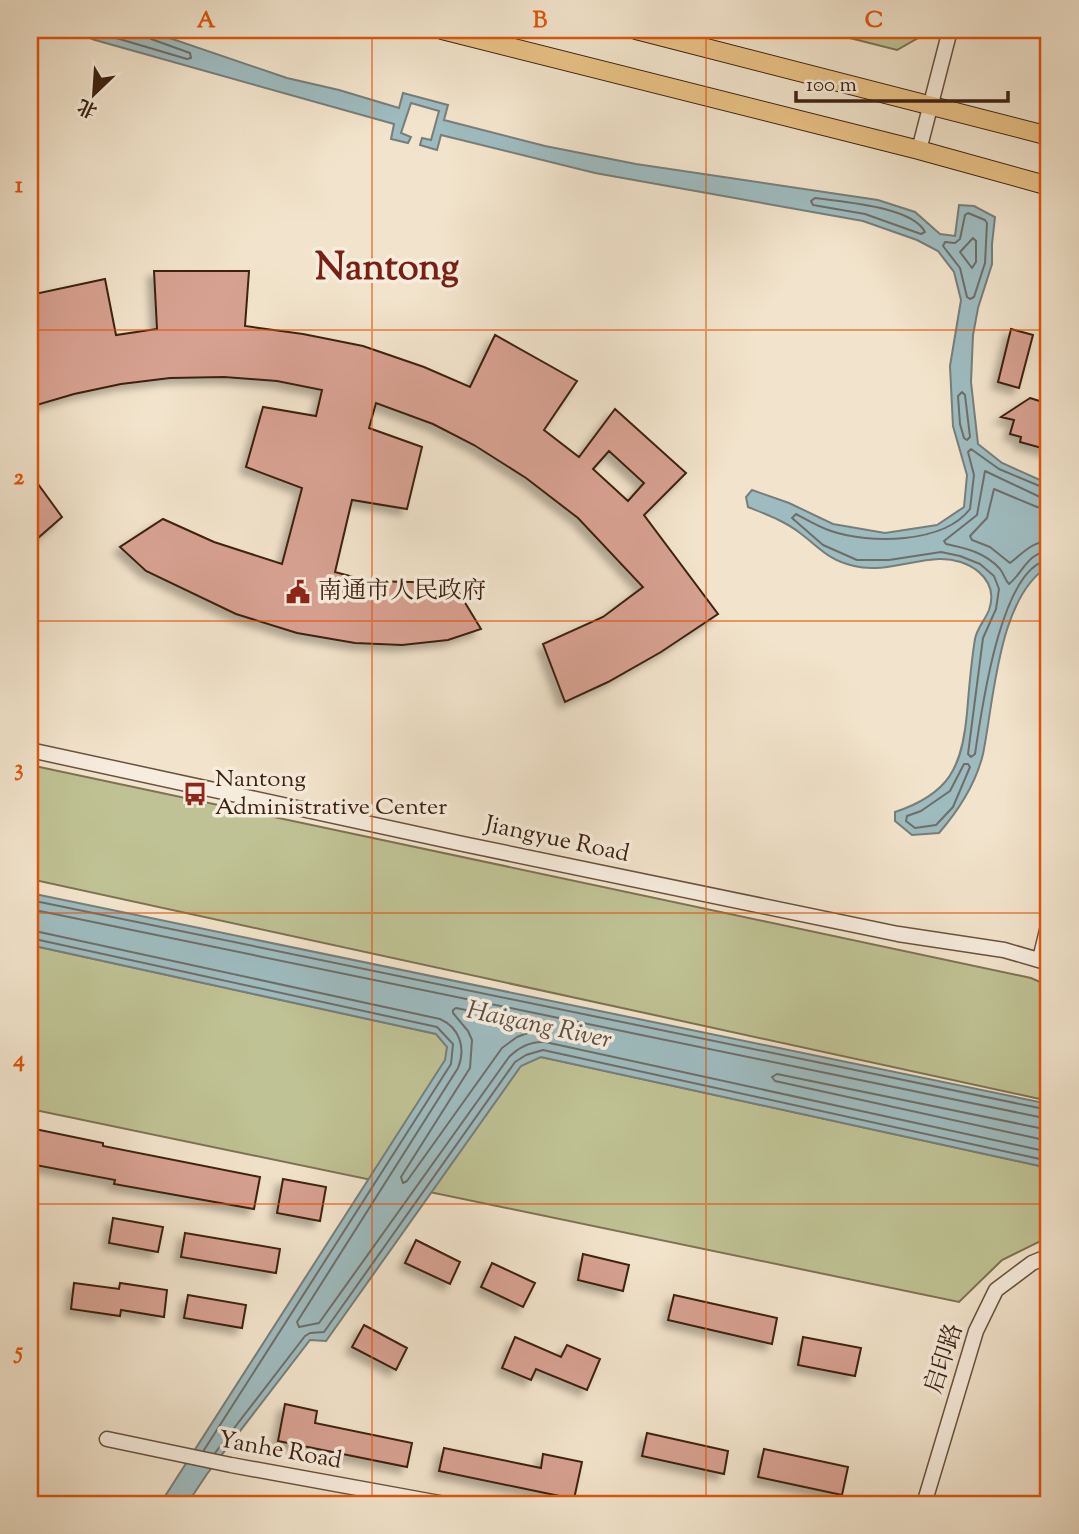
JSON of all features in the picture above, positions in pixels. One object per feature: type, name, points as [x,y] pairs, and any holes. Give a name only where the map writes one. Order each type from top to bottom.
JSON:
[{"type":"main road","points":[[442,30],[919,150],[1049,186]]},
{"type":"main road","points":[[636,30],[1049,136]]},
{"type":"street","points":[[919,150],[950,30]]},
{"type":"street","name":"Jiangyue Road","points":[[30,750],[477,847],[898,934],[1004,950],[1044,961],[1049,922]]},
{"type":"street","name":"启印路","points":[[924,1504],[976,1331],[996,1290],[1032,1263],[1049,1256]]},
{"type":"street","name":"Yanhe Road","points":[[107,1439],[230,1465],[446,1504]]},
{"type":"green space","points":[[818,30],[926,30],[925,34],[897,50]]},
{"type":"green space","points":[[30,765],[1031,978],[1049,986],[1049,1101],[30,879]]},
{"type":"green space","points":[[30,945],[1049,1168],[1049,1237],[1002,1260],[959,1302],[30,1109]]},
{"type":"water","points":[[70,30],[146,30],[287,78],[399,108],[403,93],[448,105],[444,120],[545,146],[636,164],[878,200],[915,212],[940,234],[955,236],[959,205],[974,206],[995,217],[992,264],[978,308],[973,335],[971,382],[978,444],[1002,463],[1049,484],[1049,566],[1032,581],[1019,601],[1009,625],[995,679],[980,765],[965,796],[939,833],[912,835],[895,821],[895,812],[928,797],[940,787],[956,764],[965,732],[975,639],[989,610],[991,599],[986,580],[970,566],[950,560],[928,560],[875,568],[845,563],[825,553],[788,525],[748,507],[746,497],[752,490],[789,503],[833,524],[885,533],[937,525],[964,507],[967,475],[953,426],[950,366],[961,300],[954,272],[938,251],[917,240],[863,221],[595,173],[441,135],[437,150],[420,145],[422,138],[431,140],[439,111],[411,103],[401,133],[411,137],[408,143],[391,139],[394,124],[95,40]]},
{"type":"water","name":"Haigang River","points":[[30,893],[1049,1104],[1049,1168],[541,1057],[521,1066],[326,1341],[310,1340],[187,1504],[160,1504],[445,1060],[447,1047],[436,1034],[30,945]]},
{"type":"building","points":[[154,271],[249,271],[245,326],[363,346],[424,367],[470,387],[495,335],[577,381],[544,430],[579,457],[615,409],[686,473],[644,515],[718,614],[661,652],[608,682],[565,702],[543,644],[603,617],[643,587],[578,518],[526,478],[474,445],[433,424],[376,403],[369,428],[422,447],[407,509],[352,500],[335,572],[368,581],[453,583],[481,629],[448,640],[402,645],[355,643],[297,633],[236,614],[146,571],[120,547],[163,519],[214,542],[282,564],[302,488],[246,467],[263,407],[316,416],[322,390],[277,381],[224,377],[170,378],[121,384],[30,407],[30,295],[105,279],[116,335],[157,329]],"holes":[[[609,451],[644,483],[628,501],[593,469]]]},
{"type":"building","points":[[1011,329],[1033,335],[1019,388],[998,382]]},
{"type":"building","points":[[1030,398],[1049,404],[1049,450],[1020,442],[1021,437],[1010,434],[1014,420],[1001,417]]},
{"type":"building","points":[[30,473],[62,517],[30,545]]},
{"type":"building","points":[[30,1128],[103,1143],[103,1146],[260,1177],[254,1209],[114,1184],[115,1180],[30,1164]]},
{"type":"building","points":[[283,1179],[326,1187],[320,1221],[277,1213]]},
{"type":"building","points":[[113,1218],[163,1227],[158,1252],[109,1243]]},
{"type":"building","points":[[185,1233],[280,1249],[276,1273],[181,1257]]},
{"type":"building","points":[[416,1240],[460,1262],[450,1284],[405,1263]]},
{"type":"building","points":[[583,1254],[629,1265],[623,1291],[578,1280]]},
{"type":"building","points":[[492,1263],[535,1283],[523,1307],[481,1287]]},
{"type":"building","points":[[74,1283],[119,1289],[120,1283],[167,1290],[164,1317],[121,1310],[120,1316],[71,1309]]},
{"type":"building","points":[[188,1295],[246,1305],[242,1328],[184,1318]]},
{"type":"building","points":[[674,1295],[777,1318],[772,1344],[668,1320]]},
{"type":"building","points":[[364,1325],[407,1348],[396,1370],[352,1347]]},
{"type":"building","points":[[515,1337],[561,1357],[567,1345],[600,1359],[587,1390],[536,1369],[531,1380],[502,1368]]},
{"type":"building","points":[[803,1337],[861,1348],[855,1376],[798,1365]]},
{"type":"building","points":[[285,1404],[317,1411],[315,1423],[412,1443],[407,1467],[278,1441]]},
{"type":"building","points":[[647,1433],[728,1451],[724,1474],[642,1456]]},
{"type":"building","points":[[444,1448],[541,1468],[543,1454],[582,1462],[574,1499],[439,1471]]},
{"type":"building","points":[[764,1449],[848,1467],[842,1495],[758,1477]]},
{"type":"place","name":"南通市人民政府","points":[[298,592]]},
{"type":"place","name":"Nantong Administrative Center","points":[[195,794]]},
{"type":"district","name":"Nantong","points":[[387,270]]}]
